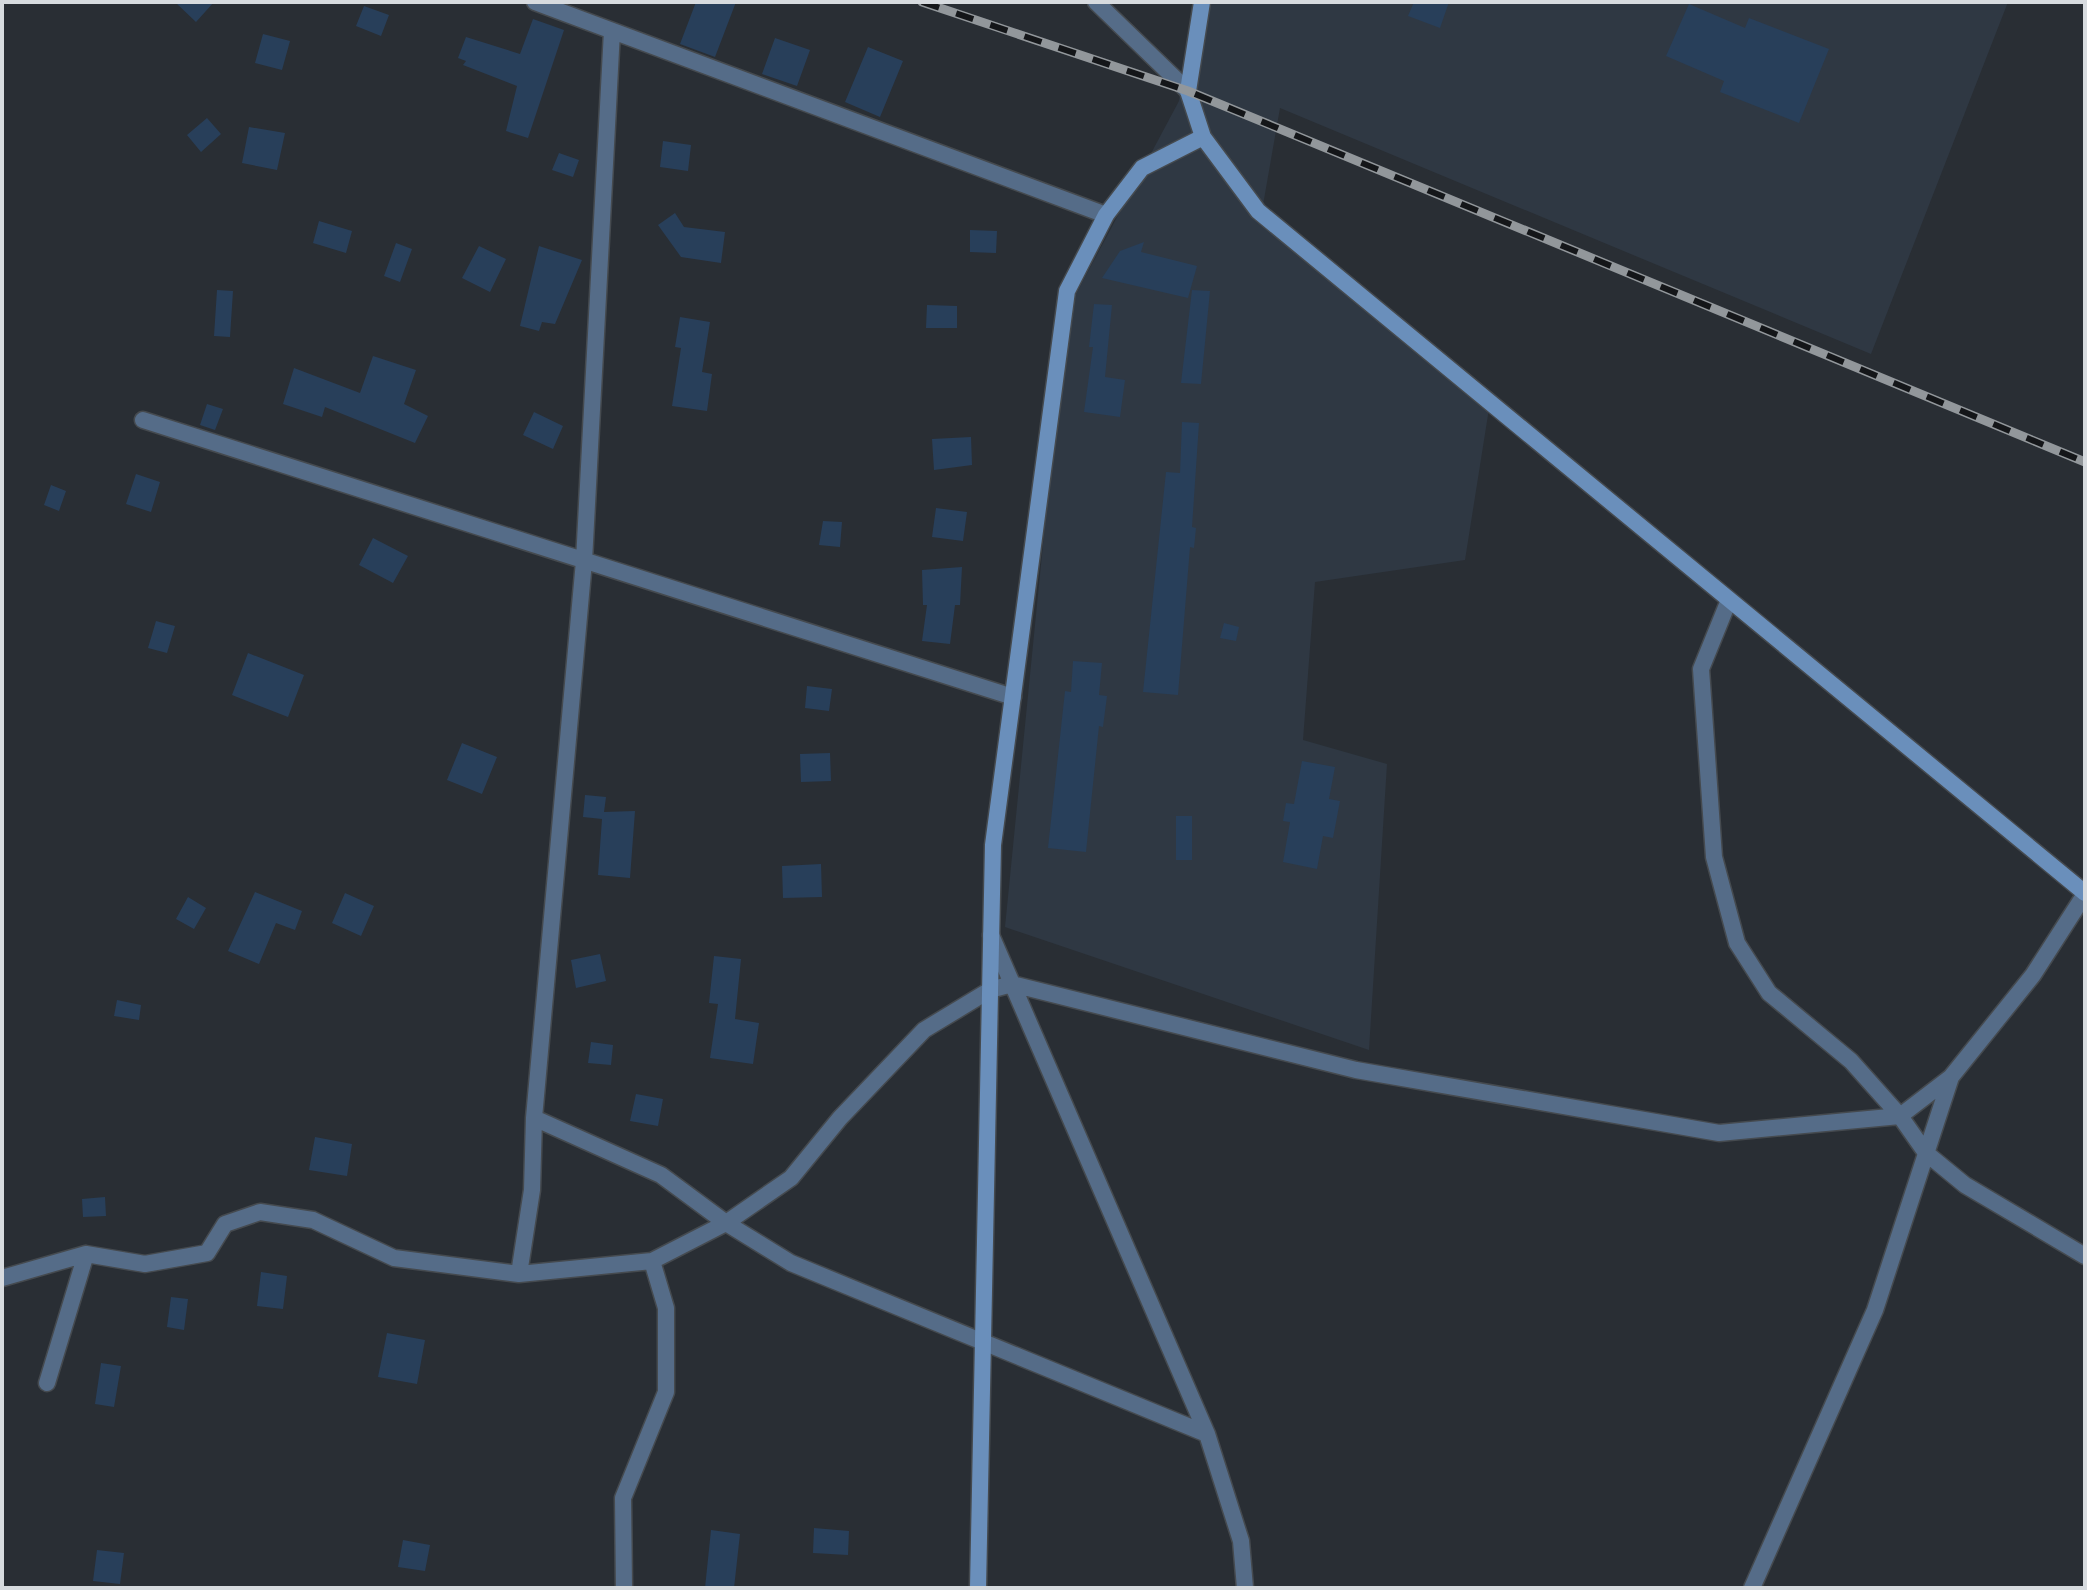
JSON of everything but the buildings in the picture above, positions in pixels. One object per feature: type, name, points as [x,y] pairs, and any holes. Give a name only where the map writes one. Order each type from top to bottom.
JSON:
[{"type":"main road","points":[[1202,2],[1188,91],[1203,137],[1258,211],[2085,894]]},
{"type":"main road","points":[[978,1588],[993,845],[1067,291],[1106,215],[1142,168],[1203,137]]},
{"type":"street","points":[[535,2],[1106,215]]},
{"type":"street","points":[[1096,2],[1188,91]]},
{"type":"street","points":[[519,1274],[532,1190],[534,1118],[584,561],[612,31]]},
{"type":"street","points":[[143,420],[1013,697]]},
{"type":"street","points":[[1729,600],[1701,669],[1714,857],[1737,943],[1769,993],[1851,1061],[1900,1116],[1926,1153],[1965,1185],[2085,1256]]},
{"type":"street","points":[[2,1278],[86,1254],[145,1264],[207,1253],[225,1224],[260,1212],[313,1220],[394,1258],[519,1274],[652,1261],[726,1223],[791,1178],[840,1118],[924,1030],[990,990],[1012,984],[1356,1070],[1719,1133],[1900,1116],[1951,1077],[2033,975],[2085,894]]},
{"type":"street","points":[[991,935],[1207,1434],[1241,1541],[1245,1588]]},
{"type":"street","points":[[1752,1588],[1875,1310],[1951,1077]]},
{"type":"street","points":[[534,1118],[661,1175],[726,1223],[791,1263],[1207,1434]]},
{"type":"street","points":[[47,1383],[86,1254]]},
{"type":"street","points":[[624,1588],[623,1498],[666,1392],[666,1308],[652,1261]]},
{"type":"shaded area","points":[[1194,2],[2008,2],[1871,354],[1280,108],[1263,205],[1491,396],[1465,560],[1315,582],[1303,740],[1387,764],[1369,1050],[1005,927],[1047,504],[1076,294],[1179,101]]},
{"type":"railway","points":[[922,2],[1188,91],[2085,462]]}]
